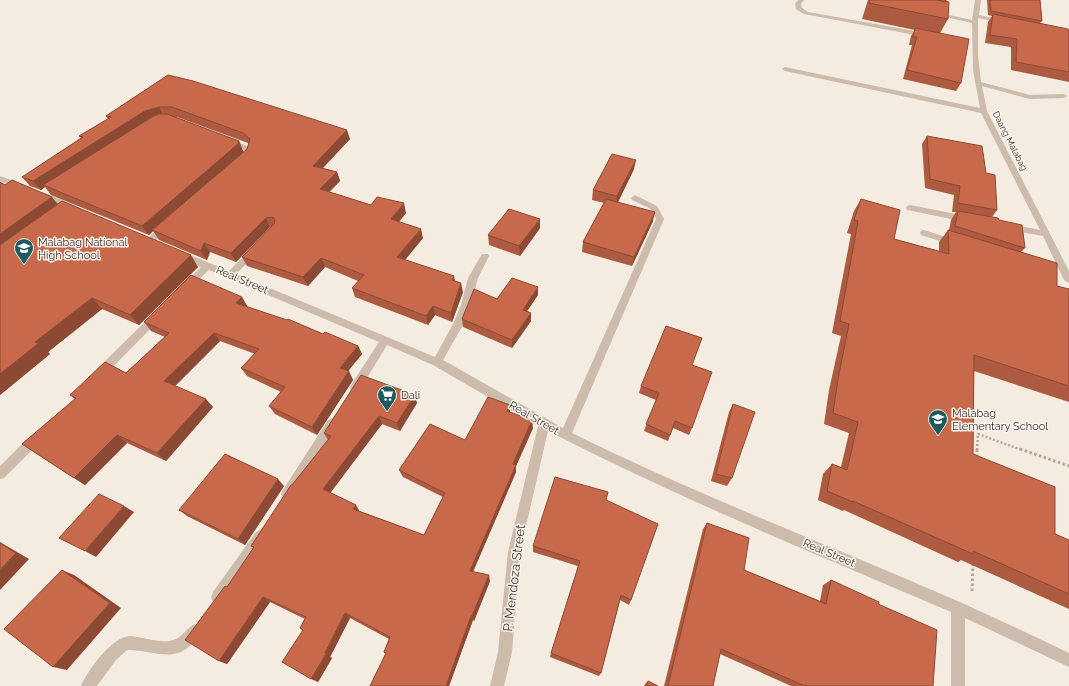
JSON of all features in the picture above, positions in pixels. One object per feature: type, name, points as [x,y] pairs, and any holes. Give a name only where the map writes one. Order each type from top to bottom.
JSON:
[{"type":"street","points":[[801,0],[798,4],[799,9],[806,13],[934,37]]},
{"type":"street","name":"Daang Malabag","points":[[978,0],[972,44],[984,111],[1068,279]]},
{"type":"street","points":[[928,12],[1014,23]]},
{"type":"street","points":[[785,69],[984,111]]},
{"type":"street","points":[[979,83],[1030,96],[1064,96]]},
{"type":"street","points":[[223,138],[249,149],[247,155],[236,165]]},
{"type":"street","points":[[0,178],[46,193],[72,210]]},
{"type":"street","points":[[565,436],[660,219],[655,208],[650,204],[635,198]]},
{"type":"street","points":[[910,208],[978,221]]},
{"type":"street","name":"Real Street","points":[[173,221],[146,239],[437,362],[565,436],[714,504],[958,608],[1069,660]]},
{"type":"street","points":[[1001,226],[1046,234]]},
{"type":"street","points":[[924,233],[962,245]]},
{"type":"street","points":[[230,275],[257,247]]},
{"type":"street","points":[[437,362],[459,323],[466,305],[473,278],[485,256]]},
{"type":"street","points":[[179,294],[207,266]]},
{"type":"street","points":[[1053,273],[1068,279]]},
{"type":"street","points":[[95,378],[162,311]]},
{"type":"street","points":[[347,400],[385,340]]},
{"type":"street","points":[[278,507],[338,414]]},
{"type":"street","name":"P. Mendoza Street","points":[[497,686],[505,652],[514,552],[544,424]]},
{"type":"street","points":[[0,474],[45,429]]},
{"type":"street","points":[[213,605],[266,527]]},
{"type":"street","points":[[958,608],[958,686]]},
{"type":"street","points":[[88,686],[119,648],[128,643],[163,648],[177,647],[185,643],[200,624]]},
{"type":"path","points":[[977,458],[978,434],[1069,466]]},
{"type":"path","points":[[971,614],[973,560]]},
{"type":"building","points":[[870,0],[937,0],[949,2],[948,19],[869,3]]},
{"type":"building","points":[[990,0],[1040,0],[1042,21],[991,11]]},
{"type":"building","points":[[993,14],[1068,29],[1069,72],[1016,62],[1017,39],[990,35]]},
{"type":"building","points":[[915,28],[969,39],[961,83],[907,70],[917,37],[913,37]]},
{"type":"building","points":[[168,75],[193,81],[347,130],[313,166],[337,172],[320,189],[371,205],[377,197],[404,203],[391,219],[421,229],[397,257],[454,276],[452,280],[461,283],[451,313],[433,306],[426,316],[352,288],[364,275],[321,258],[303,277],[242,257],[274,224],[275,220],[273,217],[266,218],[231,253],[204,243],[201,251],[152,230],[247,149],[250,139],[243,133],[172,107],[159,107],[145,111],[33,181],[22,177],[83,137],[79,136],[111,117],[106,116]]},
{"type":"building","points":[[159,114],[167,114],[239,141],[238,144],[142,226],[43,185],[152,117]]},
{"type":"building","points":[[927,136],[982,146],[986,173],[995,175],[997,210],[958,203],[960,186],[930,179]]},
{"type":"building","points":[[612,154],[636,160],[617,196],[593,190]]},
{"type":"building","points":[[12,180],[52,197],[0,234],[0,182],[5,185]]},
{"type":"building","points":[[606,199],[655,212],[634,257],[583,242]]},
{"type":"building","name":"Malabag Elementary School","points":[[861,199],[900,210],[894,239],[949,254],[948,230],[1057,263],[1057,286],[1069,289],[1069,386],[974,355],[973,454],[1055,487],[1055,534],[1069,540],[1069,594],[973,551],[973,554],[827,491],[832,464],[847,470],[858,422],[833,413],[849,324],[840,321],[858,221],[854,220]]},
{"type":"building","points":[[62,201],[191,255],[130,315],[92,298],[35,342],[39,343],[0,374],[0,245]]},
{"type":"building","points":[[509,209],[540,219],[519,246],[488,235]]},
{"type":"building","points":[[958,211],[998,218],[999,220],[1022,225],[1025,248],[955,226]]},
{"type":"building","points":[[191,275],[242,297],[236,303],[287,320],[288,319],[323,334],[325,332],[358,346],[340,368],[349,371],[312,427],[269,406],[285,387],[241,368],[259,349],[214,333],[164,381],[206,399],[157,453],[117,435],[74,478],[22,444],[76,398],[70,395],[105,362],[126,373],[169,333],[144,322]]},
{"type":"building","points":[[512,278],[538,287],[523,310],[531,313],[512,340],[462,319],[474,289],[497,299]]},
{"type":"building","points":[[666,326],[702,338],[692,365],[712,372],[692,428],[675,421],[670,435],[646,424],[659,393],[641,386]]},
{"type":"building","points":[[361,375],[415,395],[397,423],[379,416],[323,489],[356,505],[353,509],[424,535],[445,493],[399,470],[430,424],[465,440],[488,397],[510,405],[507,411],[532,420],[513,464],[516,465],[470,571],[489,575],[471,616],[446,686],[370,686],[386,653],[384,652],[390,637],[345,613],[325,653],[326,654],[311,679],[282,662],[303,630],[300,628],[306,617],[263,597],[219,661],[185,640],[225,586],[227,587],[254,547],[251,546],[291,485],[331,436],[324,433]]},
{"type":"building","points":[[733,404],[755,412],[732,478],[716,474]]},
{"type":"building","points":[[225,454],[278,479],[238,539],[179,510]]},
{"type":"building","points":[[555,477],[608,492],[606,500],[658,524],[631,600],[621,595],[601,673],[551,653],[580,561],[533,546]]},
{"type":"building","points":[[99,494],[124,506],[85,551],[59,538]]},
{"type":"building","points":[[707,523],[749,538],[744,570],[826,604],[831,580],[879,602],[878,604],[937,630],[933,686],[805,686],[721,649],[713,686],[668,686]]},
{"type":"building","points":[[0,543],[16,553],[0,570]]},
{"type":"building","points":[[62,570],[110,603],[53,667],[4,629]]},
{"type":"building","points":[[648,681],[658,686],[647,686]]},
{"type":"place","name":"Malabag National High School","points":[[24,265]]},
{"type":"place","name":"Dali","points":[[387,412]]},
{"type":"place","name":"Malabag Elementary School","points":[[938,436]]}]
